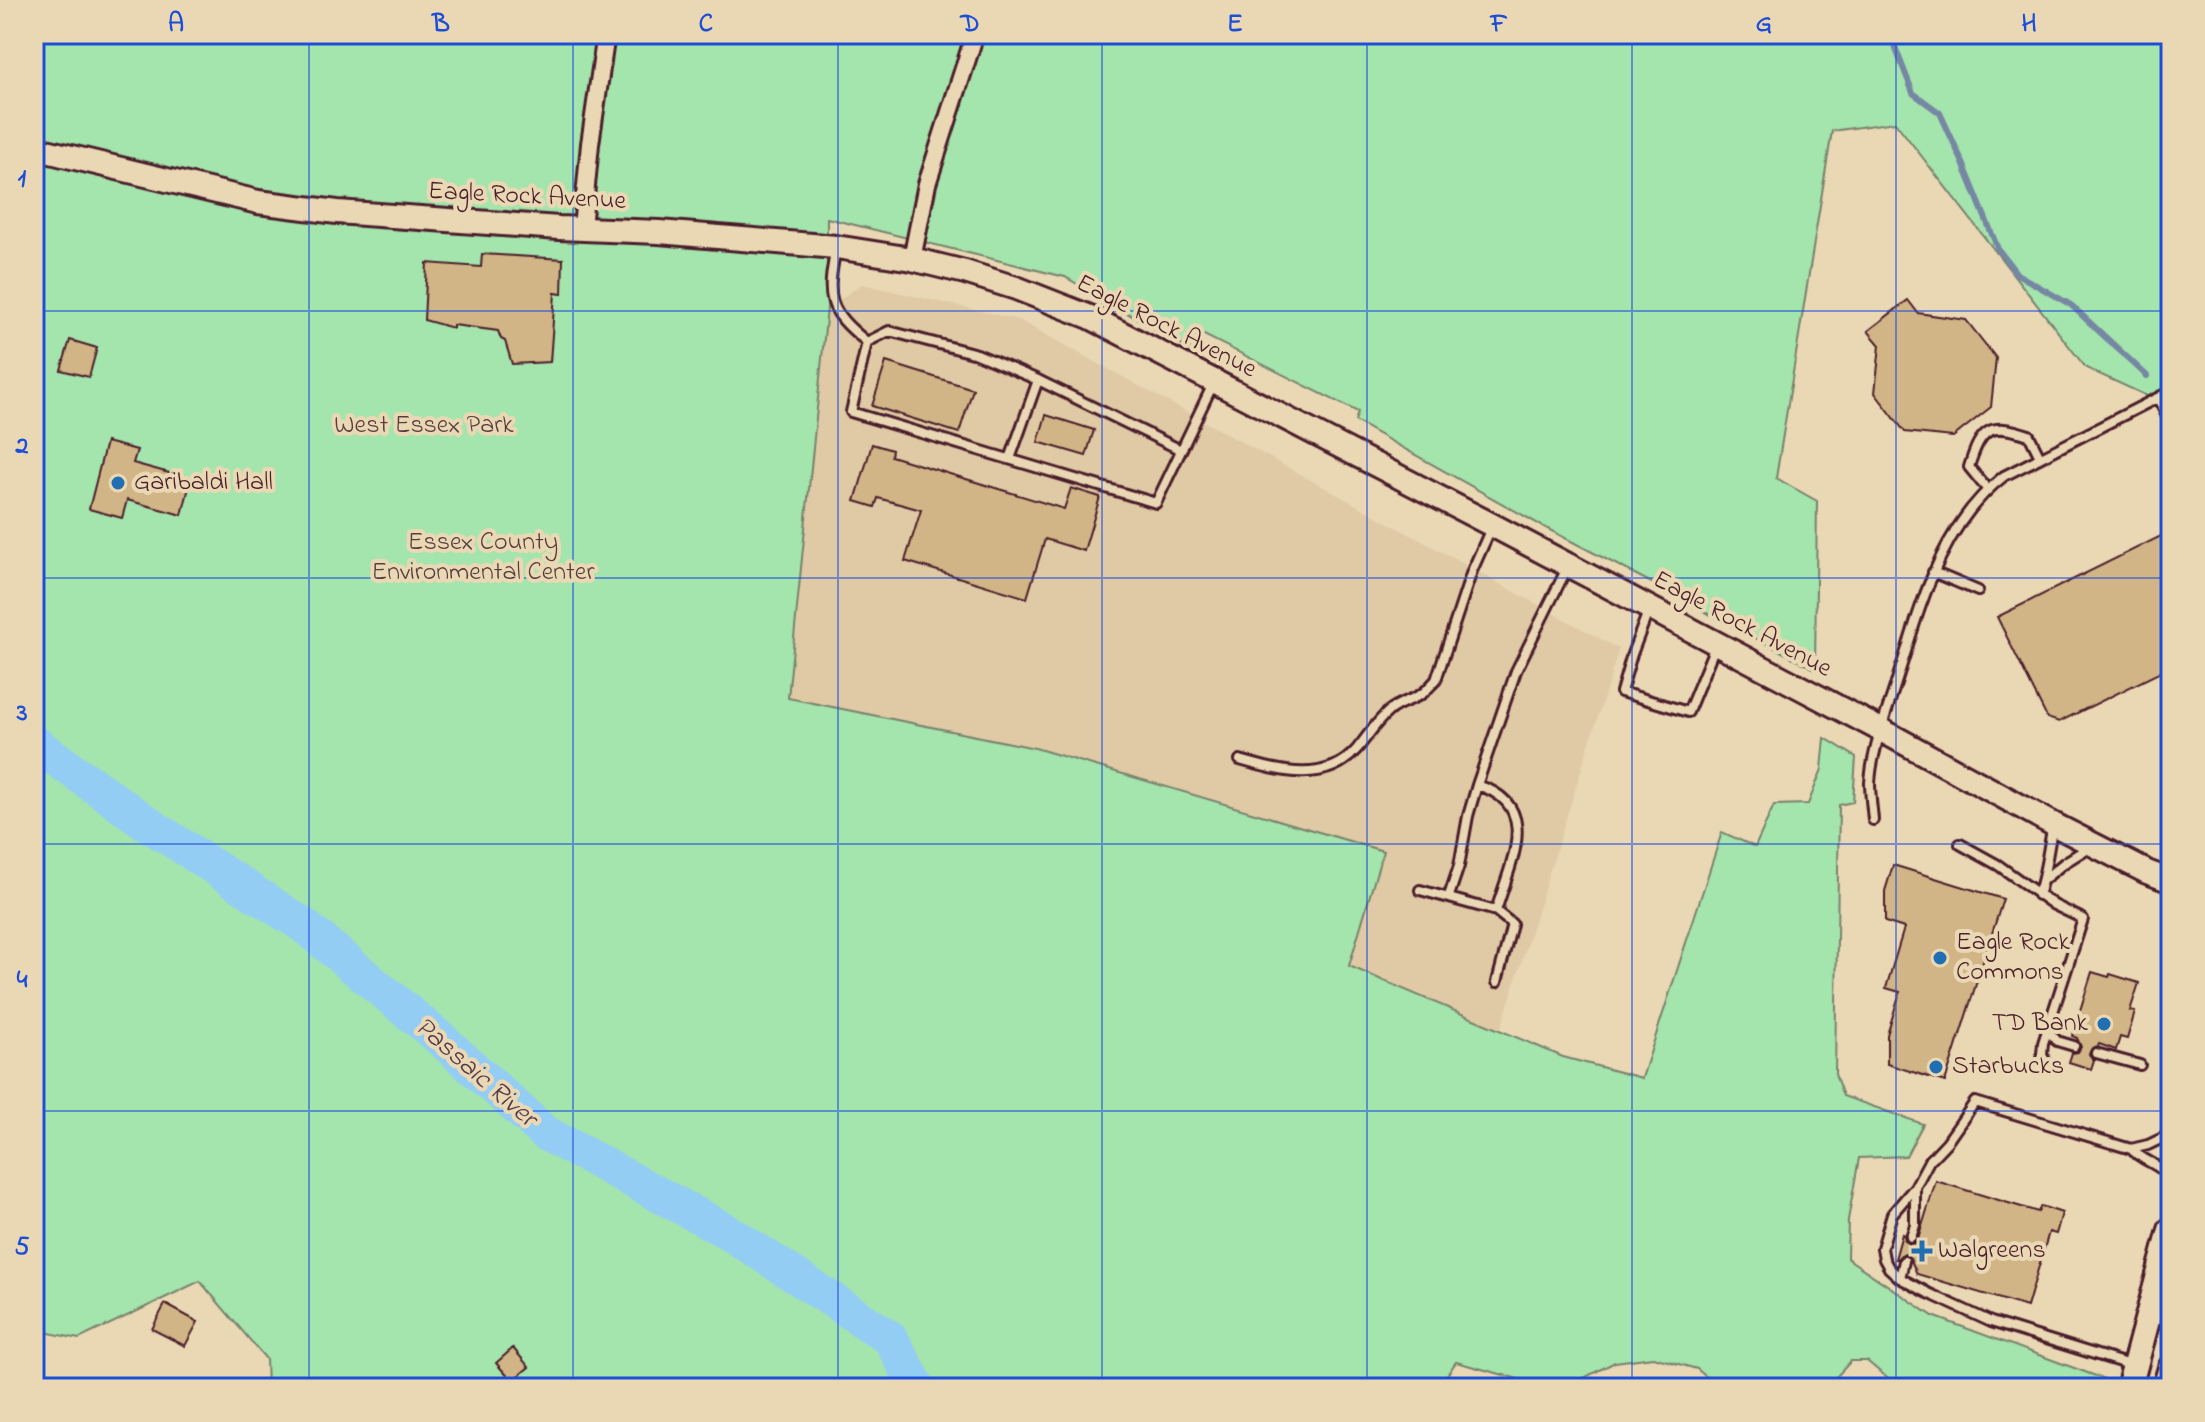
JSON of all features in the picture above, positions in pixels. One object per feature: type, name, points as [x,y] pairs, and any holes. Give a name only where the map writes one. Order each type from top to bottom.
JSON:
[{"type":"main road","name":"Eagle Rock Avenue","points":[[34,148],[258,202],[337,212],[746,238],[836,247],[912,259],[965,272],[1052,301],[1090,317],[1492,525],[2053,824],[2171,881]]},
{"type":"main road","points":[[2131,1377],[2171,1230]]},
{"type":"main road","points":[[2165,1388],[2171,1368]]},
{"type":"street","points":[[582,228],[606,34]]},
{"type":"street","points":[[912,259],[927,184],[975,34]]},
{"type":"lane","points":[[836,247],[830,275],[834,309],[844,324],[867,342]]},
{"type":"lane","points":[[867,342],[889,331],[977,354],[1038,380],[1181,450]]},
{"type":"lane","points":[[867,342],[851,412],[1156,503],[1214,381]]},
{"type":"lane","points":[[1010,459],[1038,380]]},
{"type":"lane","points":[[1873,820],[1870,784],[1881,730],[1925,590],[1952,535],[1987,489],[2004,476],[2171,391]]},
{"type":"lane","points":[[2158,398],[2171,424]]},
{"type":"lane","points":[[1987,489],[1969,467],[1976,444],[1985,433],[2005,427],[2029,435],[2040,457]]},
{"type":"lane","points":[[1240,760],[1293,773],[1319,771],[1339,765],[1393,707],[1423,694],[1436,680],[1472,571],[1492,525]]},
{"type":"lane","points":[[1449,896],[1477,785],[1516,671],[1569,566]]},
{"type":"lane","points":[[1933,572],[1978,591]]},
{"type":"lane","points":[[1649,608],[1621,692],[1688,712],[1716,644]]},
{"type":"lane","points":[[1477,785],[1503,796],[1510,804],[1518,828],[1496,911]]},
{"type":"lane","points":[[2038,895],[2053,824]]},
{"type":"lane","points":[[1960,844],[1998,865],[2054,905],[2083,919],[2047,1030],[2042,1054],[2045,1061]]},
{"type":"lane","points":[[2043,880],[2094,845]]},
{"type":"lane","points":[[1420,890],[1496,911],[1512,924],[1497,982]]},
{"type":"lane","points":[[2047,1030],[2057,1041],[2074,1046]]},
{"type":"lane","points":[[2096,1053],[2140,1065]]},
{"type":"lane","points":[[2131,1377],[1991,1322],[1900,1278],[1889,1268],[1882,1248],[1892,1214],[1915,1187],[1929,1161],[1947,1142],[1975,1102],[2131,1149],[2171,1178]]},
{"type":"lane","points":[[2131,1149],[2171,1134]]},
{"type":"lane","points":[[1911,1237],[1915,1225],[1915,1187]]},
{"type":"lane","points":[[1900,1278],[1904,1261]]},
{"type":"shaded area","points":[[862,284],[1019,320],[1619,649],[1500,1031],[1349,966],[1383,851],[788,698],[827,308]]},
{"type":"green space","name":"West Essex Park","points":[[34,34],[2171,34],[2171,407],[2086,368],[1895,122],[1832,131],[1776,478],[1817,501],[1815,669],[1684,601],[1675,585],[1673,594],[1544,527],[1355,421],[1358,412],[1198,332],[1189,349],[1065,277],[827,218],[827,308],[788,698],[1035,748],[1383,851],[1349,966],[1563,1057],[1642,1078],[1722,832],[1755,847],[1774,805],[1808,804],[1822,769],[1825,738],[1856,757],[1853,802],[1839,805],[1835,1074],[1843,1096],[1923,1124],[1906,1156],[1859,1158],[1848,1220],[1847,1258],[1933,1316],[2104,1379],[2102,1388],[1899,1388],[1867,1361],[1851,1361],[1826,1388],[1719,1388],[1697,1369],[1653,1357],[1615,1362],[1580,1380],[1522,1380],[1456,1362],[1438,1388],[267,1388],[266,1359],[200,1281],[79,1339],[34,1330]]},
{"type":"building","points":[[482,254],[563,259],[562,294],[555,293],[550,362],[512,364],[505,341],[498,331],[453,325],[453,328],[424,320],[427,263],[481,267]]},
{"type":"building","points":[[1908,300],[1918,313],[1966,320],[1996,358],[1991,407],[1953,437],[1905,432],[1875,393],[1880,345],[1868,331]]},
{"type":"building","points":[[70,340],[97,348],[89,377],[61,370]]},
{"type":"building","points":[[886,362],[973,389],[959,433],[872,406]]},
{"type":"building","points":[[1046,415],[1094,430],[1086,456],[1038,442]]},
{"type":"building","name":"Garibaldi Hall","points":[[106,442],[137,450],[133,463],[191,479],[182,515],[127,500],[122,518],[89,509]]},
{"type":"building","points":[[872,444],[892,450],[891,456],[1064,509],[1071,488],[1100,497],[1084,551],[1045,539],[1027,598],[905,561],[921,510],[878,498],[875,507],[855,501]]},
{"type":"building","points":[[2171,531],[2171,667],[2059,722],[2047,718],[1997,617]]},
{"type":"building","name":"Eagle Rock Commons","points":[[1893,865],[2003,899],[1945,1082],[1887,1064],[1887,1035],[1900,992],[1886,988],[1904,928],[1885,922],[1885,891]]},
{"type":"building","name":"TD Bank","points":[[2092,972],[2139,983],[2130,1011],[2135,1012],[2127,1039],[2120,1037],[2116,1050],[2099,1044],[2092,1048],[2089,1054],[2094,1060],[2091,1069],[2069,1062],[2072,1053],[2078,1052],[2081,1047],[2077,1038],[2072,1036]]},
{"type":"building","points":[[1936,1181],[2038,1212],[2041,1206],[2062,1213],[2056,1234],[2049,1232],[2027,1307],[1917,1274],[1906,1254],[1895,1259],[1902,1234],[1910,1244],[1918,1239]]},
{"type":"building","points":[[165,1304],[198,1322],[185,1346],[152,1329]]},
{"type":"building","points":[[513,1348],[529,1367],[512,1381],[496,1363]]},
{"type":"waterway","points":[[1890,34],[1913,93],[1940,113],[1998,249],[2017,274],[2071,305],[2147,376]]},
{"type":"waterway","name":"Passaic River","points":[[34,743],[151,826],[303,925],[442,1040],[545,1133],[730,1233],[890,1338],[918,1388]]},
{"type":"place","name":"Garibaldi Hall","points":[[118,483]]},
{"type":"place","name":"Eagle Rock Commons","points":[[1940,958]]},
{"type":"place","name":"TD Bank","points":[[2104,1024]]},
{"type":"place","name":"Starbucks","points":[[1936,1067]]},
{"type":"place","name":"Walgreens","points":[[1922,1251]]},
{"type":"park label","name":"Essex County Environmental Center","points":[[483,558]]}]
